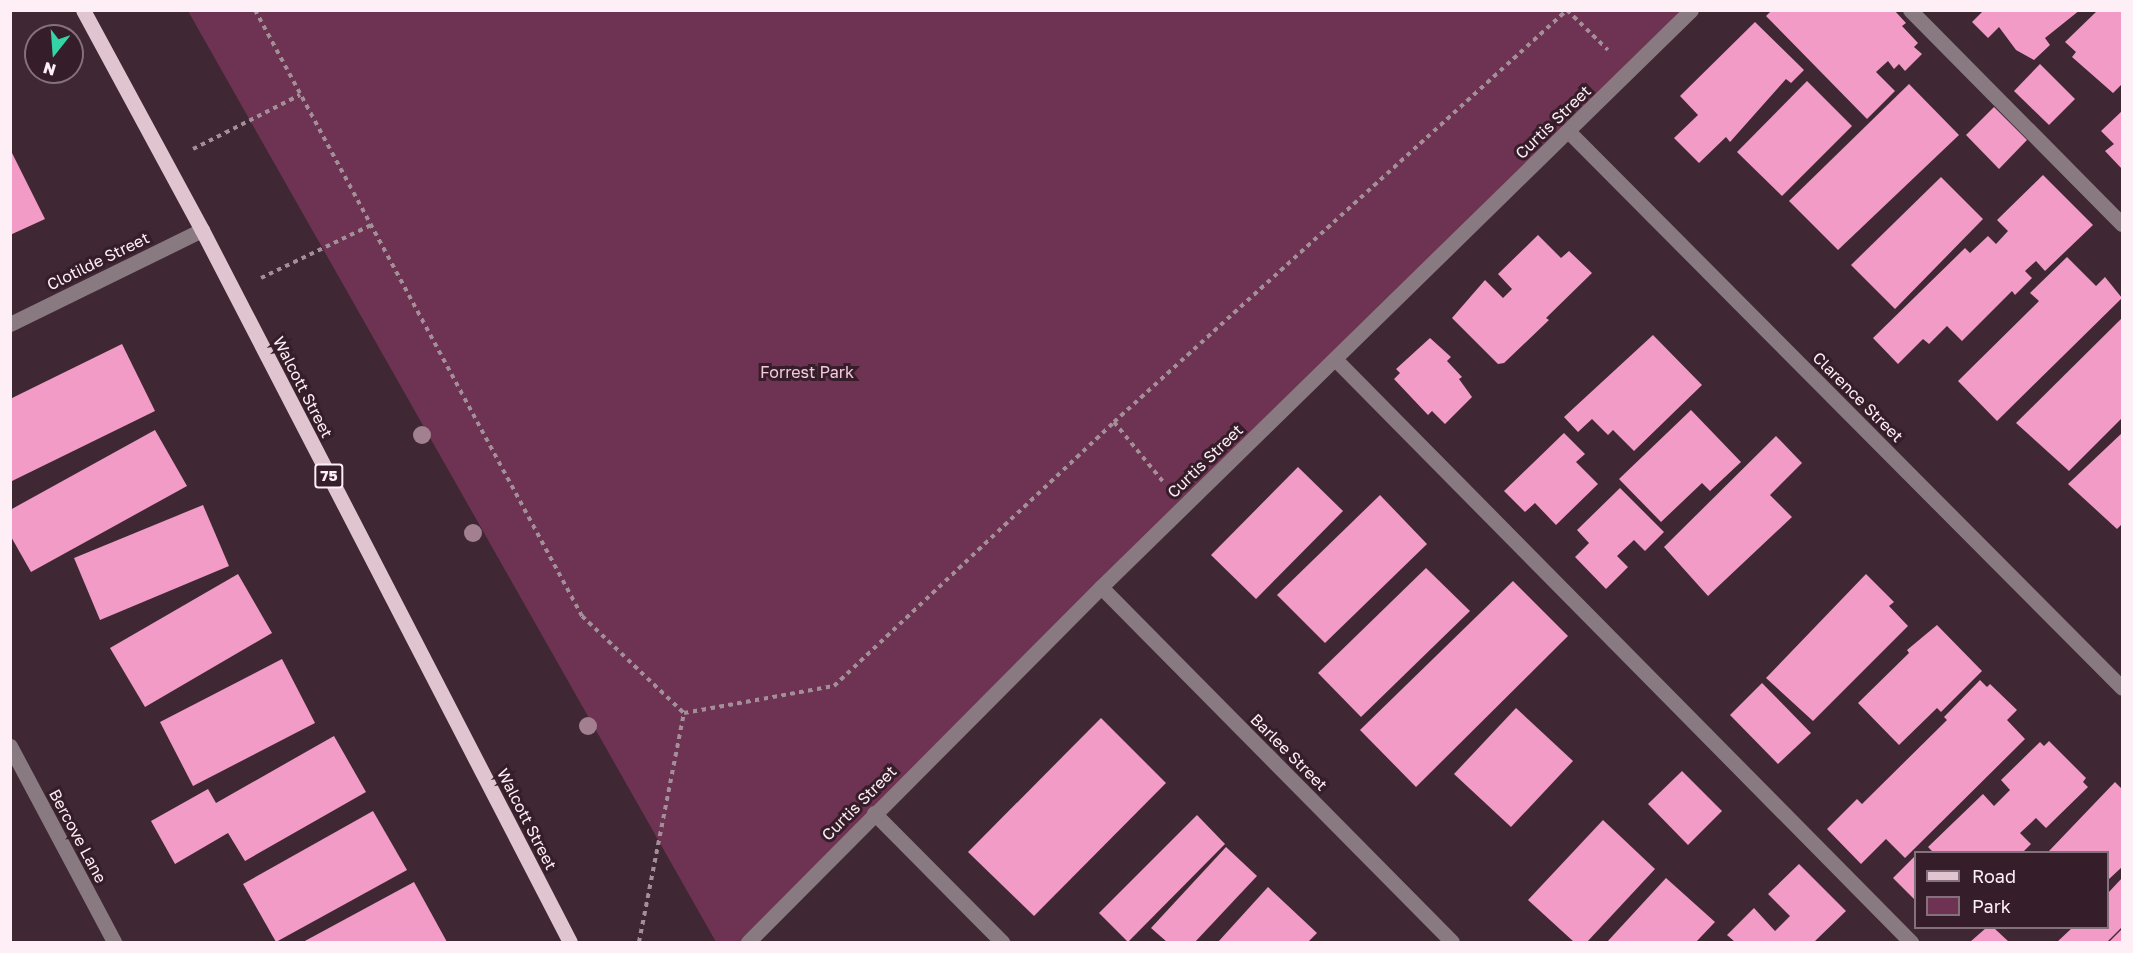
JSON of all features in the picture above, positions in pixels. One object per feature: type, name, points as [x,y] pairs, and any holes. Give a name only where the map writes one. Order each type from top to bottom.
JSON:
[{"type":"main road","name":"Walcott Street","points":[[83,10],[202,230],[570,942]]},
{"type":"street","name":"Curtis Street","points":[[748,942],[1101,587],[1569,132],[1691,10]]},
{"type":"street","points":[[1910,10],[2122,224]]},
{"type":"street","name":"Clarence Street","points":[[1569,132],[2122,688]]},
{"type":"street","name":"Clotilde Street","points":[[10,324],[202,230]]},
{"type":"street","points":[[1335,359],[1911,942]]},
{"type":"street","name":"Barlee Street","points":[[1101,587],[1452,942]]},
{"type":"street","name":"Bercove Lane","points":[[10,746],[114,942]]},
{"type":"street","points":[[874,813],[1002,942]]},
{"type":"path","points":[[255,10],[582,616],[684,713]]},
{"type":"path","points":[[684,713],[834,686],[1114,422],[1567,10],[1630,71]]},
{"type":"path","points":[[166,163],[300,95]]},
{"type":"path","points":[[233,291],[371,225]]},
{"type":"path","points":[[1114,422],[1167,486]]},
{"type":"path","points":[[639,942],[684,713]]},
{"type":"green space","name":"Forrest Park","points":[[188,11],[1691,11],[748,942],[716,942]]},
{"type":"building","points":[[1772,10],[1894,10],[1906,23],[1902,26],[1918,43],[1914,47],[1922,54],[1905,71],[1899,64],[1894,69],[1888,61],[1876,72],[1895,91],[1867,119],[1766,16]]},
{"type":"building","points":[[1984,10],[2080,10],[2045,38],[2050,45],[2034,60],[2016,50],[1999,27],[1988,38],[1972,22]]},
{"type":"building","points":[[2098,10],[2122,10],[2122,84],[2113,93],[2072,57],[2076,52],[2065,42]]},
{"type":"building","points":[[1755,22],[1804,70],[1791,83],[1786,79],[1730,142],[1726,137],[1699,163],[1674,138],[1698,115],[1680,96]]},
{"type":"building","points":[[2040,64],[2075,99],[2049,125],[2014,91]]},
{"type":"building","points":[[1807,81],[1852,126],[1782,196],[1737,152]]},
{"type":"building","points":[[1909,84],[1959,135],[1838,250],[1789,201]]},
{"type":"building","points":[[1994,107],[2027,140],[1999,169],[1966,135]]},
{"type":"building","points":[[2122,111],[2122,169],[2105,151],[2114,144],[2101,131]]},
{"type":"building","points":[[10,149],[45,219],[10,235]]},
{"type":"building","points":[[2043,175],[2093,225],[2045,271],[2036,261],[2025,271],[2032,278],[2015,295],[2012,291],[1962,341],[1947,326],[1929,344],[1923,339],[1898,364],[1873,338],[1965,248],[1970,253],[1988,236],[1996,244],[2008,231],[1997,220]]},
{"type":"building","points":[[1941,177],[1983,219],[1895,309],[1851,265]]},
{"type":"building","points":[[1538,235],[1561,258],[1569,251],[1592,273],[1546,318],[1549,320],[1504,363],[1498,364],[1452,318],[1485,280],[1503,298],[1512,289],[1498,274]]},
{"type":"building","points":[[2067,257],[2096,286],[2105,277],[2122,298],[1997,421],[1958,381],[2039,301],[2030,293]]},
{"type":"building","points":[[2122,318],[2122,418],[2069,471],[2016,423]]},
{"type":"building","points":[[1653,335],[1702,385],[1634,451],[1613,430],[1608,435],[1592,419],[1578,432],[1564,417]]},
{"type":"building","points":[[1430,338],[1451,357],[1447,361],[1462,377],[1459,379],[1472,397],[1445,424],[1432,411],[1428,415],[1394,379],[1400,373],[1396,369]]},
{"type":"building","points":[[122,344],[155,411],[10,482],[10,399]]},
{"type":"building","points":[[1691,410],[1741,462],[1710,491],[1702,483],[1661,522],[1619,479]]},
{"type":"building","points":[[155,430],[187,486],[31,572],[10,535],[10,510]]},
{"type":"building","points":[[1564,433],[1585,454],[1576,462],[1598,484],[1556,525],[1535,503],[1525,512],[1504,491]]},
{"type":"building","points":[[2122,433],[2122,524],[2117,529],[2068,484]]},
{"type":"building","points":[[1776,436],[1802,463],[1770,495],[1792,517],[1708,596],[1664,547]]},
{"type":"building","points":[[1298,467],[1343,511],[1256,599],[1211,555]]},
{"type":"building","points":[[1620,488],[1664,532],[1645,551],[1634,540],[1617,556],[1628,567],[1606,589],[1575,557],[1589,543],[1577,530]]},
{"type":"building","points":[[1380,495],[1427,544],[1325,643],[1277,595]]},
{"type":"building","points":[[203,505],[229,566],[100,620],[74,558]]},
{"type":"building","points":[[1426,568],[1470,611],[1361,717],[1318,673]]},
{"type":"building","points":[[238,574],[272,633],[145,707],[110,648]]},
{"type":"building","points":[[1866,574],[1894,602],[1889,606],[1908,626],[1813,721],[1766,678]]},
{"type":"building","points":[[1513,581],[1568,636],[1416,787],[1360,730]]},
{"type":"building","points":[[1937,625],[1982,671],[1941,712],[1937,708],[1899,745],[1858,703],[1909,653],[1907,650]]},
{"type":"building","points":[[282,659],[315,723],[193,786],[160,722]]},
{"type":"building","points":[[1980,680],[1987,687],[1990,684],[2017,710],[2007,720],[2025,739],[1905,858],[1886,839],[1861,864],[1827,829],[1857,799],[1862,804],[1947,720],[1944,717]]},
{"type":"building","points":[[1762,683],[1811,733],[1778,764],[1730,715]]},
{"type":"building","points":[[1516,708],[1573,761],[1511,827],[1454,774]]},
{"type":"building","points":[[1101,718],[1166,783],[1034,916],[968,852]]},
{"type":"building","points":[[334,736],[366,792],[245,861],[228,833],[175,864],[151,821],[208,789],[216,803]]},
{"type":"building","points":[[2049,741],[2086,778],[2083,782],[2088,787],[2046,828],[2036,818],[2020,833],[2031,844],[2024,851],[1932,851],[1928,847],[1983,794],[1994,806],[2010,790],[2001,780],[2040,742],[2044,746]]},
{"type":"building","points":[[1682,771],[1722,811],[1688,845],[1648,804]]},
{"type":"building","points":[[2115,782],[2122,789],[2122,867],[2109,879],[2109,851],[2049,851]]},
{"type":"building","points":[[373,811],[407,870],[276,942],[243,884]]},
{"type":"building","points":[[1197,815],[1225,844],[1128,942],[1099,913]]},
{"type":"building","points":[[1603,820],[1655,869],[1587,942],[1574,942],[1528,900]]},
{"type":"building","points":[[1226,847],[1257,876],[1195,942],[1167,942],[1151,928]]},
{"type":"building","points":[[1914,857],[1914,899],[1893,878]]},
{"type":"building","points":[[1799,864],[1846,911],[1814,942],[1735,942],[1727,935],[1754,908],[1775,931],[1790,916],[1768,894]]},
{"type":"building","points":[[1666,878],[1715,922],[1696,942],[1607,942]]},
{"type":"building","points":[[2122,878],[2122,927],[2107,942],[2057,942],[2071,929],[2109,929],[2109,892]]},
{"type":"building","points":[[414,882],[447,942],[303,942]]},
{"type":"building","points":[[1268,887],[1317,933],[1308,942],[1218,942]]},
{"type":"building","points":[[1985,929],[1995,929],[2009,942],[1970,942]]},
{"type":"building","points":[[2122,929],[2122,942],[2109,942]]}]
